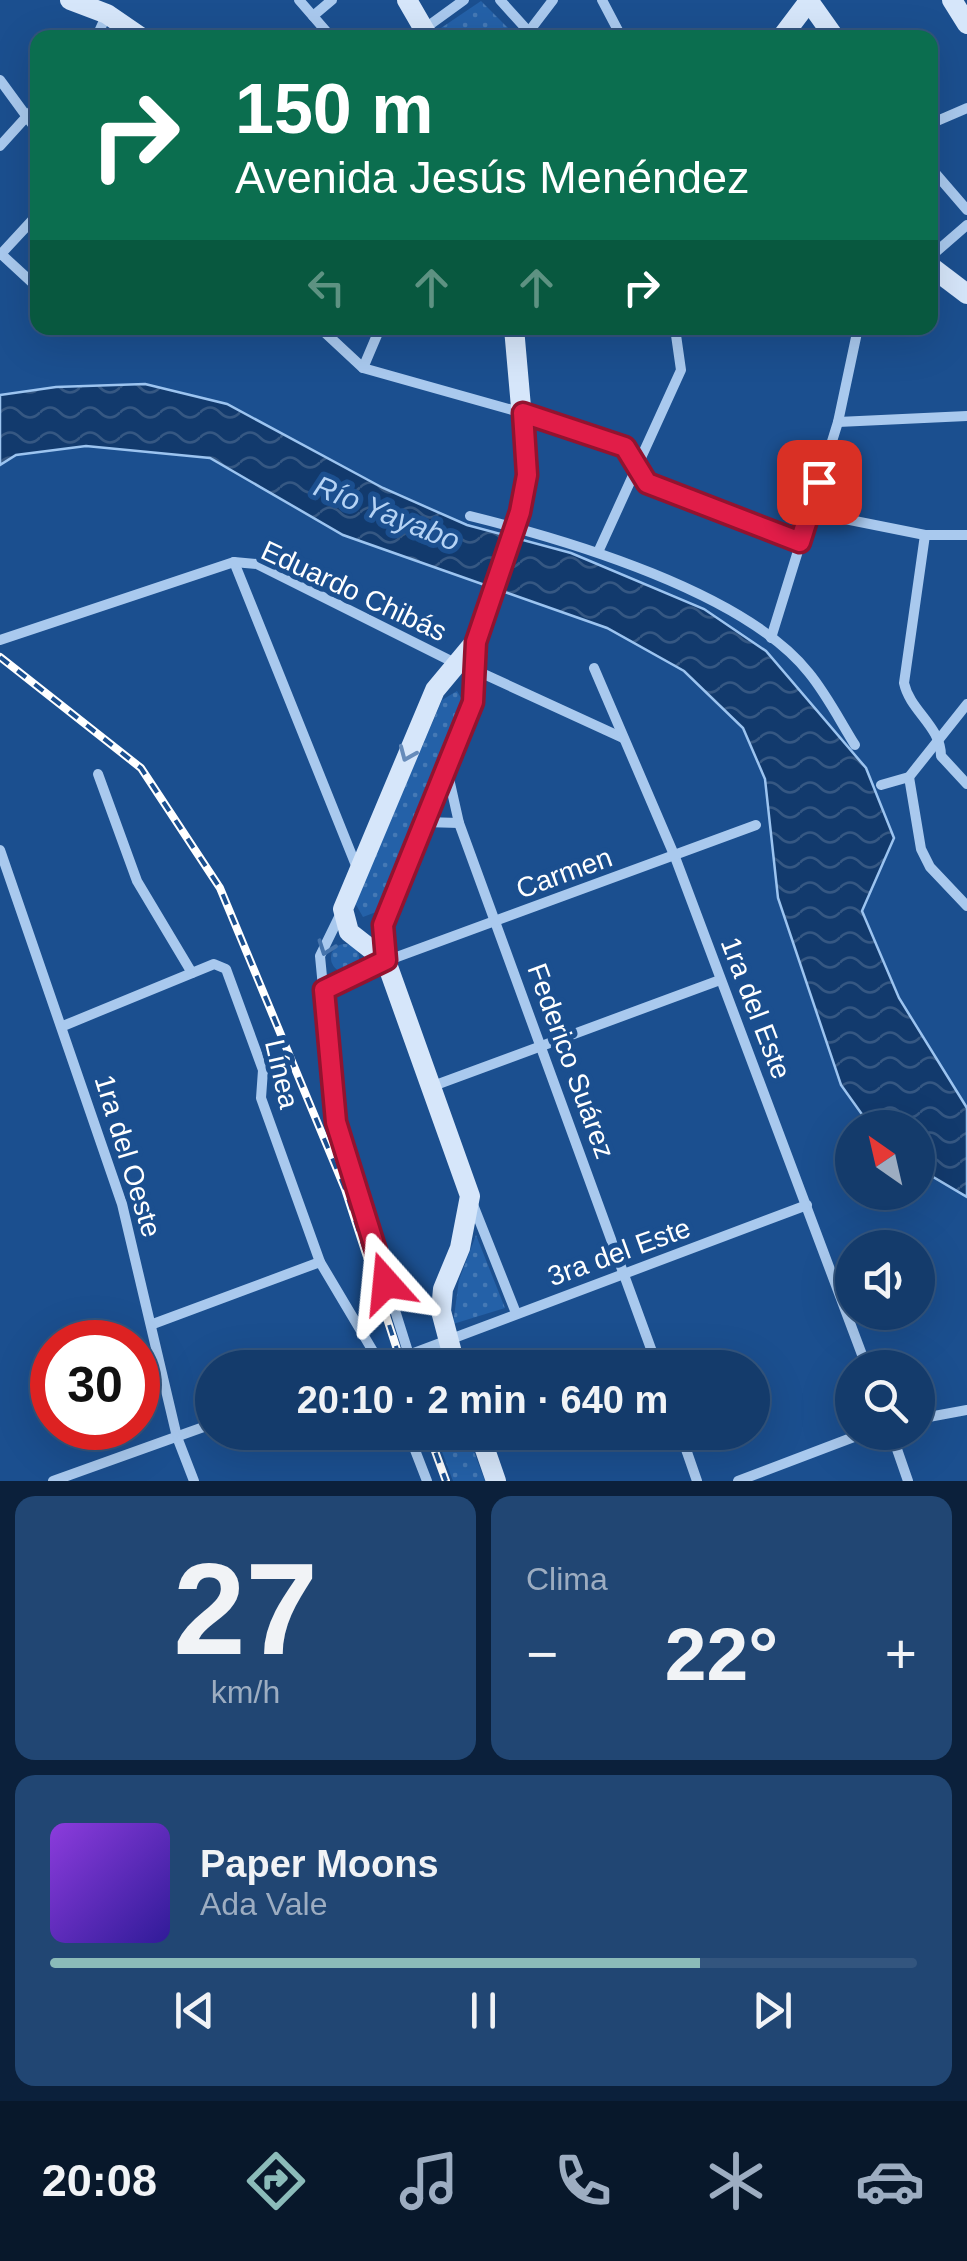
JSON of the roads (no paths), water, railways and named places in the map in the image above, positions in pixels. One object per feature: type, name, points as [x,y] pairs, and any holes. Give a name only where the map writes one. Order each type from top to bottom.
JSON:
[{"type":"main road","points":[[70,0],[106,7],[133,30]]},
{"type":"main road","points":[[407,0],[424,30]]},
{"type":"main road","points":[[952,0],[967,24]]},
{"type":"main road","points":[[787,30],[809,1],[829,30]]},
{"type":"main road","points":[[938,272],[967,294]]},
{"type":"main road","points":[[473,702],[466,667],[520,512],[527,475],[515,335]]},
{"type":"main road","points":[[386,960],[344,925],[343,909],[435,690],[466,667]]},
{"type":"main road","points":[[435,690],[461,680],[470,686],[473,702],[383,925],[386,960],[470,1196],[460,1248],[443,1289],[441,1311],[450,1350]]},
{"type":"main road","points":[[359,938],[383,925]]},
{"type":"main road","points":[[485,1450],[496,1481]]},
{"type":"street","points":[[299,0],[324,30]]},
{"type":"street","points":[[313,16],[332,0]]},
{"type":"street","points":[[429,30],[464,0]]},
{"type":"street","points":[[500,0],[522,30]]},
{"type":"street","points":[[530,30],[553,0]]},
{"type":"street","points":[[602,0],[618,30]]},
{"type":"street","points":[[0,80],[30,121]]},
{"type":"street","points":[[938,121],[967,108]]},
{"type":"street","points":[[0,146],[30,112]]},
{"type":"street","points":[[938,176],[967,210]]},
{"type":"street","points":[[30,222],[0,254],[30,281]]},
{"type":"street","points":[[938,251],[967,225]]},
{"type":"street","points":[[328,335],[364,368],[625,447],[647,483],[800,542]]},
{"type":"street","points":[[364,368],[377,335]]},
{"type":"street","points":[[599,550],[681,370],[676,335]]},
{"type":"street","points":[[771,638],[838,422],[857,335]]},
{"type":"street","points":[[838,422],[967,416]]},
{"type":"street","points":[[810,512],[925,536],[967,536]]},
{"type":"street","points":[[470,516],[599,550],[725,608],[771,638],[808,672],[854,745]]},
{"type":"street","points":[[925,536],[904,682],[907,695],[941,740],[941,756],[967,784]]},
{"type":"street","points":[[234,562],[358,869]]},
{"type":"street","name":"Eduardo Chibás","points":[[0,640],[234,562],[257,564],[466,667],[624,738]]},
{"type":"street","name":"1ra del Este","points":[[594,668],[675,857],[860,1350]]},
{"type":"street","points":[[881,785],[909,776],[967,704]]},
{"type":"street","name":"Federico Suárez","points":[[447,768],[459,823],[652,1350]]},
{"type":"street","points":[[63,1026],[192,973],[136,881],[98,774]]},
{"type":"street","points":[[909,776],[921,849],[930,866],[967,906]]},
{"type":"street","points":[[426,822],[459,823]]},
{"type":"street","name":"Carmen","points":[[324,990],[386,960],[675,857],[756,824]]},
{"type":"street","name":"1ra del Oeste","points":[[0,850],[122,1204],[151,1320]]},
{"type":"street","name":"Línea","points":[[343,909],[320,956],[336,1122],[408,1350]]},
{"type":"street","name":"Línea","points":[[192,973],[214,964],[226,969],[263,1070],[261,1098],[320,1262],[369,1350]]},
{"type":"street","points":[[433,1086],[720,980]]},
{"type":"street","points":[[470,1196],[516,1314]]},
{"type":"street","name":"3ra del Este","points":[[420,1350],[807,1205]]},
{"type":"street","points":[[160,1321],[320,1262]]},
{"type":"street","name":"1ra del Oeste","points":[[160,1360],[177,1436],[194,1481]]},
{"type":"street","points":[[935,1416],[967,1410]]},
{"type":"street","points":[[54,1481],[195,1430]]},
{"type":"street","points":[[738,1481],[835,1444]]},
{"type":"street","points":[[415,1450],[427,1481]]},
{"type":"street","points":[[686,1450],[697,1481]]},
{"type":"street","points":[[897,1450],[908,1481]]},
{"type":"water","name":"Río Yayabo","points":[[145,384],[227,404],[383,488],[467,525],[571,553],[704,609],[766,651],[866,768],[894,838],[862,911],[899,998],[967,1108],[967,1197],[935,1178],[935,1110],[859,1110],[841,1085],[778,898],[765,779],[743,728],[684,671],[607,628],[343,535],[210,458],[86,446],[16,455],[0,465],[0,395],[56,387]]},
{"type":"railway","points":[[0,657],[141,768],[220,888],[345,1189],[397,1350]]},
{"type":"railway","points":[[435,1450],[446,1481]]}]
